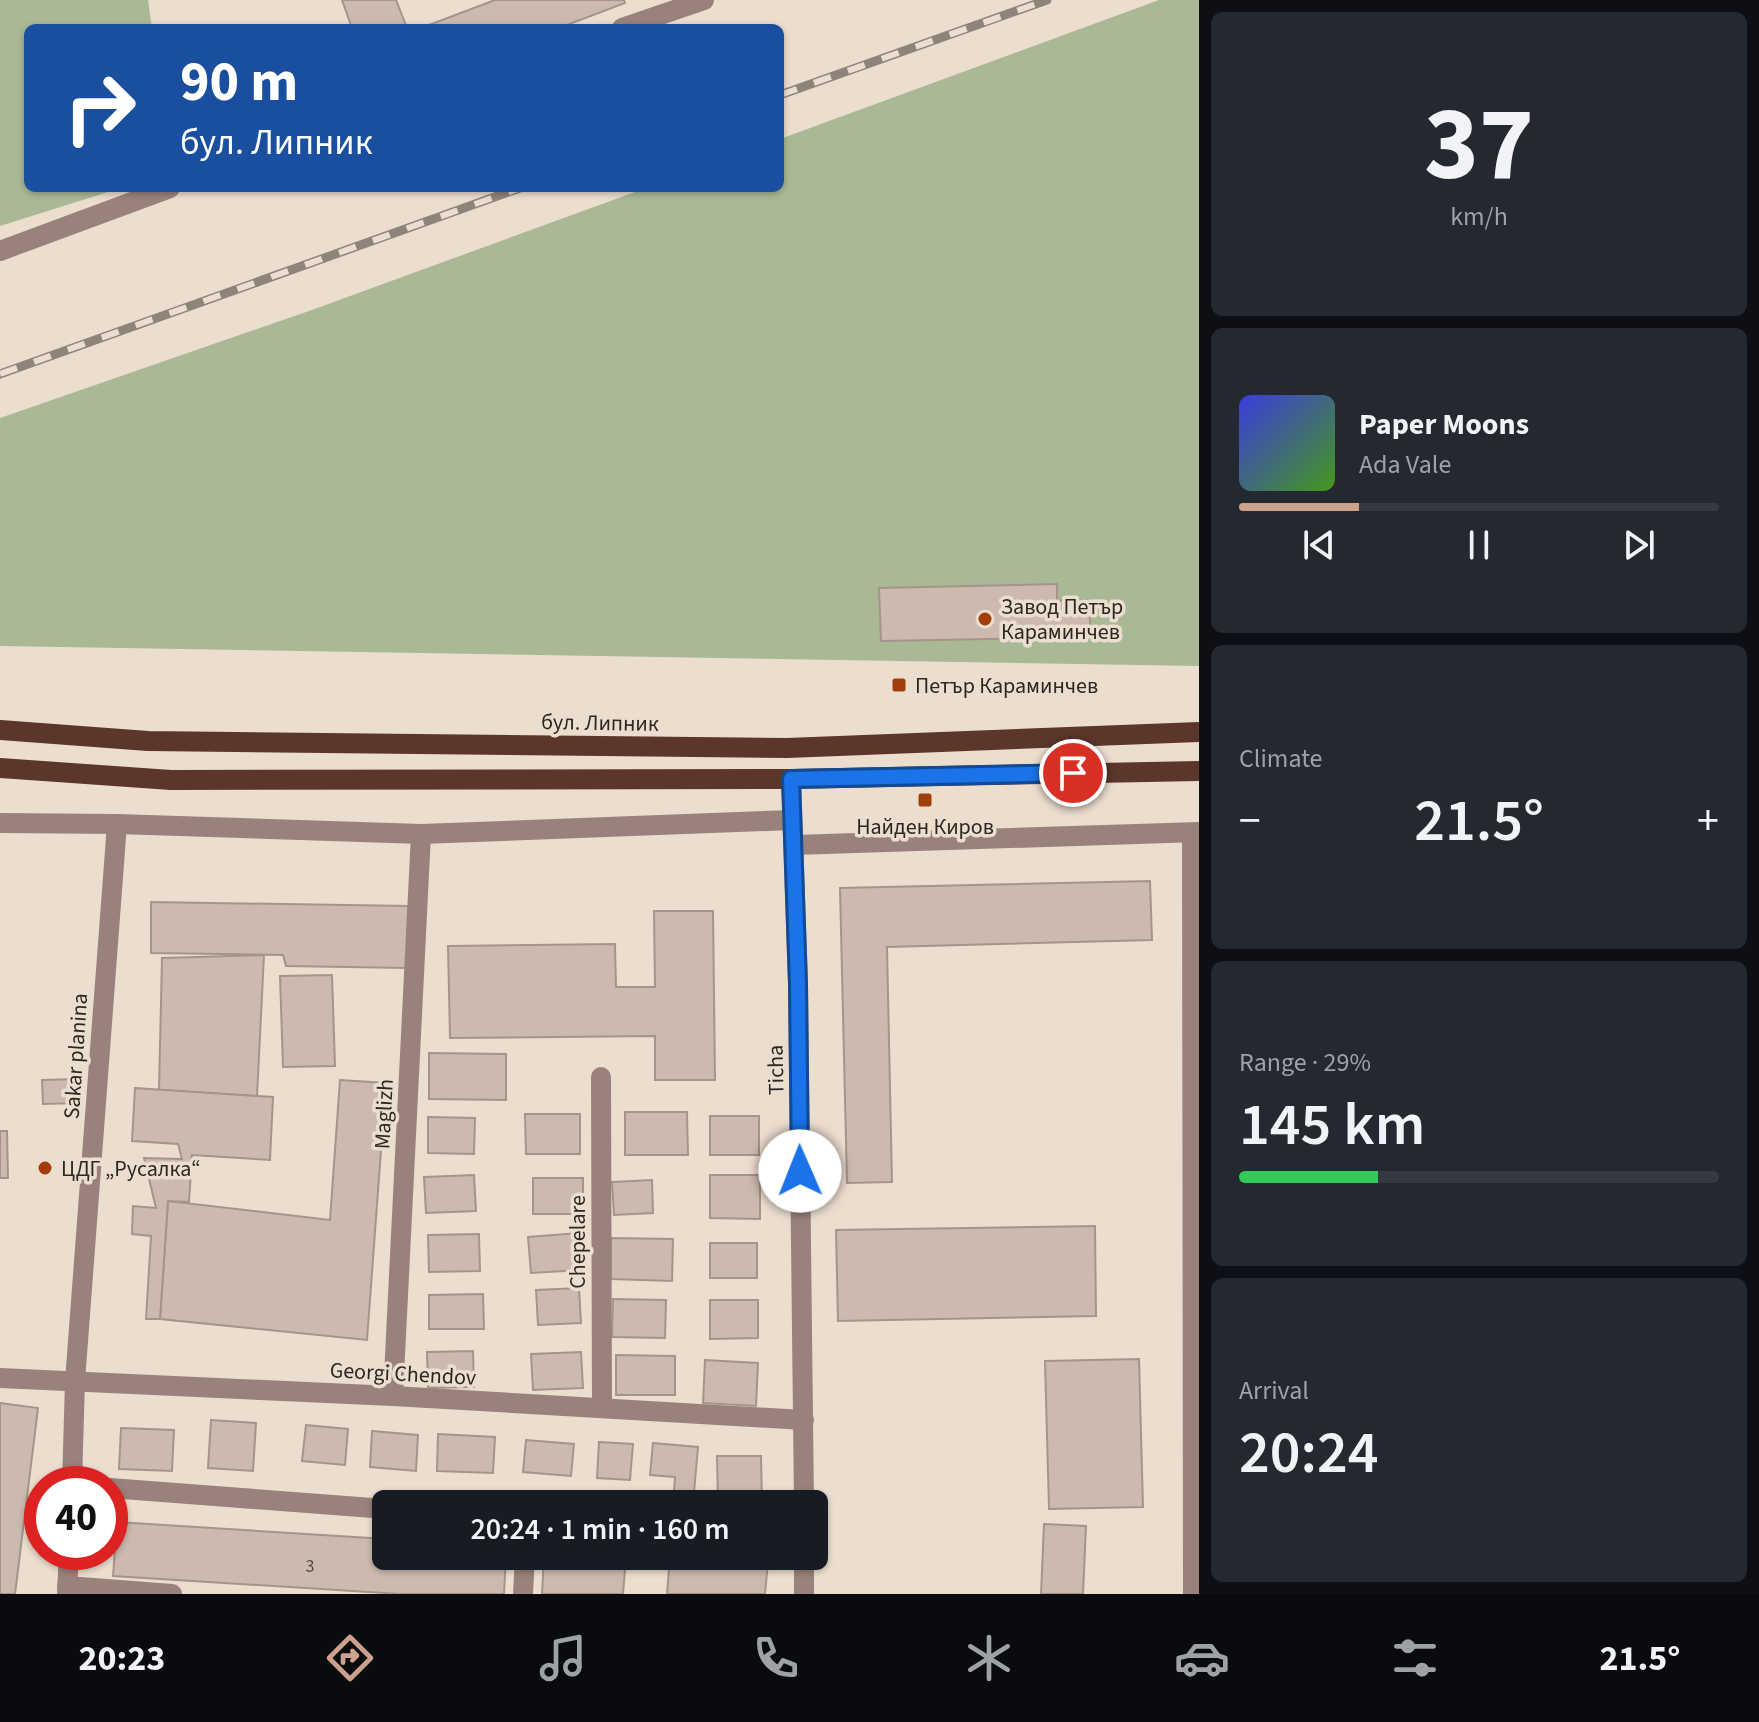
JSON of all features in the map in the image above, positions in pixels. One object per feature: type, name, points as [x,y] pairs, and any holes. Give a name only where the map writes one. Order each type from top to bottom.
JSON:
[{"type":"main road","name":"бул. Липник","points":[[0,730],[148,741],[787,748],[1199,732]]},
{"type":"main road","points":[[0,768],[171,780],[791,779],[1199,771]]},
{"type":"street","points":[[634,24],[704,0]]},
{"type":"street","points":[[0,251],[159,192]]},
{"type":"street","name":"Ticha","points":[[791,779],[798,984],[804,1490]]},
{"type":"street","points":[[0,823],[421,834],[792,820]]},
{"type":"street","name":"Sakar planina","points":[[73,1466],[75,1381],[117,824]]},
{"type":"street","points":[[794,845],[1196,832],[1193,1594]]},
{"type":"street","name":"Maglizh","points":[[393,1396],[421,834]]},
{"type":"street","name":"Chepelare","points":[[601,1077],[602,1408]]},
{"type":"street","name":"Georgi Chendov","points":[[0,1378],[393,1396],[804,1420]]},
{"type":"street","points":[[128,1489],[372,1508]]},
{"type":"street","points":[[68,1570],[67,1590],[172,1594]]},
{"type":"street","points":[[523,1594],[524,1570]]},
{"type":"street","points":[[804,1570],[804,1594]]},
{"type":"green space","points":[[0,0],[148,0],[151,24],[24,24],[24,192],[108,192],[0,226]]},
{"type":"green space","points":[[1159,0],[1199,0],[1199,666],[0,646],[0,418],[309,311],[635,192],[784,192],[784,138]]},
{"type":"building","points":[[342,0],[396,0],[405,24],[351,24]]},
{"type":"building","points":[[495,0],[624,0],[625,3],[570,24],[432,24]]},
{"type":"building","name":"Завод Петър Караминчев","points":[[1057,584],[1057,601],[1090,600],[1090,637],[881,641],[879,588]]},
{"type":"building","points":[[1150,881],[1152,940],[887,947],[892,1182],[847,1183],[840,888]]},
{"type":"building","points":[[151,902],[408,906],[407,968],[286,966],[283,955],[151,953]]},
{"type":"building","points":[[654,911],[713,911],[715,1080],[655,1080],[655,1036],[450,1038],[448,946],[615,944],[616,987],[655,987]]},
{"type":"building","points":[[264,955],[257,1096],[159,1090],[162,958]]},
{"type":"building","points":[[332,975],[335,1066],[283,1067],[280,976]]},
{"type":"building","points":[[429,1053],[506,1054],[506,1100],[429,1099]]},
{"type":"building","points":[[78,1079],[79,1103],[43,1104],[42,1080]]},
{"type":"building","points":[[340,1080],[386,1083],[367,1340],[160,1319],[168,1201],[330,1220]]},
{"type":"building","points":[[135,1088],[273,1097],[270,1160],[192,1155],[189,1202],[168,1201],[160,1319],[146,1319],[151,1236],[132,1234],[133,1206],[156,1208],[144,1158],[182,1159],[178,1144],[132,1141]]},
{"type":"building","points":[[625,1112],[687,1112],[688,1155],[625,1155]]},
{"type":"building","points":[[525,1114],[580,1114],[580,1154],[526,1154]]},
{"type":"building","points":[[710,1116],[759,1116],[759,1155],[710,1155]]},
{"type":"building","points":[[428,1117],[475,1118],[474,1154],[428,1153]]},
{"type":"building","points":[[0,1131],[7,1131],[8,1178],[0,1178]]},
{"type":"building","points":[[474,1175],[476,1211],[426,1213],[424,1177]]},
{"type":"building","points":[[710,1175],[760,1175],[760,1219],[710,1218]]},
{"type":"building","points":[[533,1178],[583,1178],[583,1214],[533,1214]]},
{"type":"building","points":[[652,1180],[653,1213],[614,1215],[612,1182]]},
{"type":"building","points":[[1095,1226],[1096,1316],[838,1321],[836,1230]]},
{"type":"building","points":[[579,1233],[582,1270],[531,1273],[528,1237]]},
{"type":"building","points":[[479,1234],[480,1271],[429,1272],[428,1235]]},
{"type":"building","points":[[611,1238],[673,1239],[672,1281],[611,1279]]},
{"type":"building","points":[[710,1243],[757,1243],[757,1278],[710,1278]]},
{"type":"building","points":[[579,1288],[581,1323],[538,1325],[536,1290]]},
{"type":"building","points":[[483,1294],[484,1329],[429,1329],[429,1295]]},
{"type":"building","points":[[613,1299],[666,1300],[665,1338],[612,1337]]},
{"type":"building","points":[[710,1300],[758,1300],[758,1338],[710,1339]]},
{"type":"building","points":[[473,1351],[474,1387],[428,1388],[427,1352]]},
{"type":"building","points":[[581,1352],[583,1388],[533,1390],[531,1354]]},
{"type":"building","points":[[616,1355],[675,1356],[675,1395],[616,1395]]},
{"type":"building","points":[[1139,1359],[1143,1507],[1049,1509],[1045,1361]]},
{"type":"building","points":[[705,1360],[758,1363],[756,1406],[703,1403]]},
{"type":"building","points":[[0,1403],[38,1408],[31,1466],[24,1466],[24,1521],[15,1594],[0,1594]]},
{"type":"building","points":[[211,1420],[256,1423],[253,1471],[208,1468]]},
{"type":"building","points":[[306,1425],[348,1429],[345,1465],[302,1461]]},
{"type":"building","points":[[121,1428],[174,1430],[172,1471],[128,1469],[128,1466],[119,1466]]},
{"type":"building","points":[[372,1431],[418,1435],[416,1471],[370,1467]]},
{"type":"building","points":[[438,1434],[495,1437],[493,1473],[437,1471]]},
{"type":"building","points":[[526,1440],[574,1444],[571,1476],[523,1472]]},
{"type":"building","points":[[599,1442],[633,1444],[630,1480],[597,1478]]},
{"type":"building","points":[[653,1443],[698,1447],[694,1490],[674,1490],[675,1477],[650,1475]]},
{"type":"building","points":[[717,1456],[761,1456],[762,1490],[718,1490]]},
{"type":"building","points":[[128,1523],[372,1538],[372,1570],[505,1570],[504,1594],[400,1594],[113,1576],[113,1570],[128,1570]]},
{"type":"building","points":[[1044,1524],[1086,1526],[1083,1594],[1041,1594]]},
{"type":"building","points":[[543,1570],[625,1570],[623,1594],[542,1594]]},
{"type":"building","points":[[669,1570],[767,1570],[765,1594],[667,1594]]},
{"type":"railway","points":[[784,94],[1047,0]]},
{"type":"railway","points":[[0,374],[509,192]]},
{"type":"place","name":"Завод Петър Караминчев","points":[[985,619]]},
{"type":"place","name":"Петър Караминчев","points":[[899,685]]},
{"type":"place","name":"Найден Киров","points":[[925,800]]},
{"type":"place","name":"ЦДГ „Русалка“","points":[[45,1168]]},
{"type":"route","points":[[800,1171],[791,779],[1073,773]]}]
